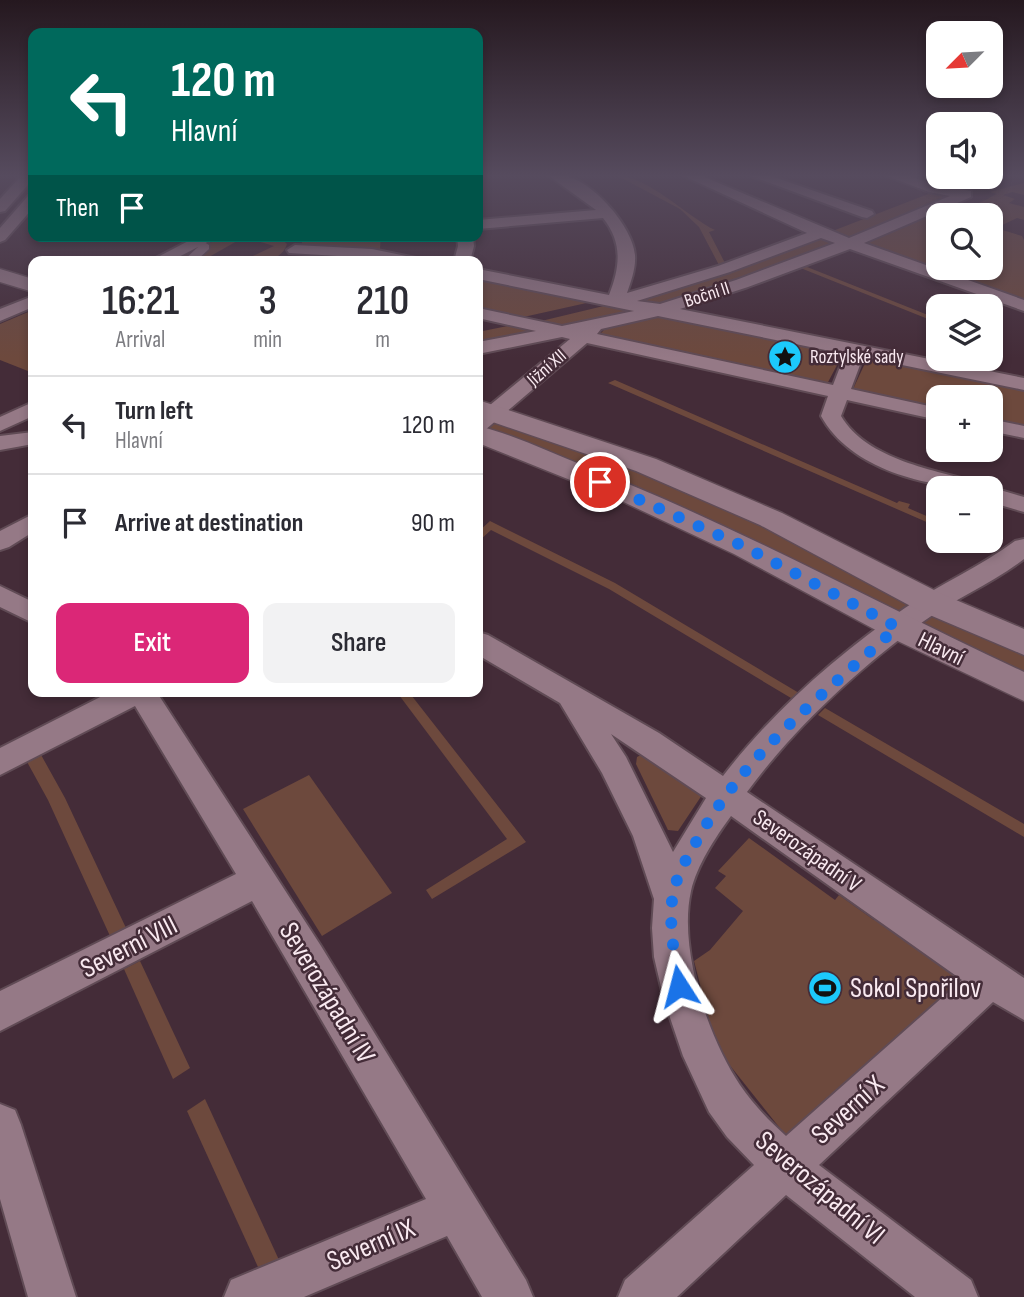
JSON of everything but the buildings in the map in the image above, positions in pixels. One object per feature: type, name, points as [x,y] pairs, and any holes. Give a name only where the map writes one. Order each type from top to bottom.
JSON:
[{"type":"street","points":[[615,302],[625,272],[626,248],[620,237]]},
{"type":"street","name":"Boční II","points":[[483,330],[615,302],[724,269],[811,237]]},
{"type":"street","points":[[831,237],[1024,306]]},
{"type":"street","name":"Boční II","points":[[483,347],[656,310],[751,281],[859,237]]},
{"type":"street","points":[[169,256],[199,242]]},
{"type":"street","points":[[195,256],[205,247],[204,242]]},
{"type":"street","points":[[311,242],[384,253]]},
{"type":"street","points":[[0,275],[28,284]]},
{"type":"street","points":[[483,275],[1024,384]]},
{"type":"street","points":[[0,316],[28,303]]},
{"type":"street","points":[[483,314],[926,411]]},
{"type":"street","name":"Jižní XII","points":[[483,419],[599,322]]},
{"type":"street","points":[[856,350],[831,416],[834,427],[847,439],[888,460],[936,476]]},
{"type":"street","points":[[2,427],[28,411]]},
{"type":"street","points":[[2,427],[28,420]]},
{"type":"street","name":"Hlavní","points":[[483,420],[646,464],[771,519],[930,602],[1024,643]]},
{"type":"street","name":"Hlavní","points":[[483,421],[625,492],[745,547],[897,627],[1024,688]]},
{"type":"street","points":[[2,427],[28,435]]},
{"type":"street","points":[[1003,428],[1024,432]]},
{"type":"street","points":[[1003,498],[1024,505]]},
{"type":"street","points":[[0,542],[28,524]]},
{"type":"street","name":"Severozápadní VI","points":[[954,1297],[786,1166],[741,1120],[709,1069],[679,986],[672,940],[672,899],[684,862],[726,794],[766,744],[897,627],[930,602],[990,570],[1024,547]]},
{"type":"street","points":[[0,594],[28,611]]},
{"type":"street","name":"Severozápadní V","points":[[483,645],[649,741],[1008,990]]},
{"type":"street","name":"Severozápadní VI","points":[[569,695],[615,766],[650,836],[672,899]]},
{"type":"street","points":[[0,762],[127,697]]},
{"type":"street","name":"Severozápadní IV","points":[[143,697],[308,959],[509,1297]]},
{"type":"street","name":"Severní VIII","points":[[0,1012],[258,880]]},
{"type":"street","name":"Severní X","points":[[642,1297],[786,1166],[1008,990]]},
{"type":"street","points":[[0,1125],[52,1297]]},
{"type":"street","name":"Severní IX","points":[[248,1297],[456,1209]]},
{"type":"shaded area","points":[[704,237],[711,237],[726,265],[720,267]]},
{"type":"shaded area","points":[[871,237],[926,237],[926,264],[860,241]]},
{"type":"shaded area","points":[[1003,237],[1022,237],[1024,240],[1024,299],[970,280],[1003,280]]},
{"type":"shaded area","points":[[819,238],[832,244],[747,279],[661,306],[636,299]]},
{"type":"shaded area","points":[[212,242],[235,242],[211,256],[181,256]]},
{"type":"shaded area","points":[[261,242],[287,244],[277,256],[253,256],[274,246]]},
{"type":"shaded area","points":[[302,242],[381,242],[380,249],[373,251],[303,246]]},
{"type":"shaded area","points":[[802,265],[926,314],[926,318],[798,267]]},
{"type":"shaded area","points":[[483,280],[591,302],[519,318],[483,310]]},
{"type":"shaded area","points":[[612,304],[633,308],[631,312],[563,327],[537,322]]},
{"type":"shaded area","points":[[28,312],[28,371],[0,360],[0,324]]},
{"type":"shaded area","points":[[655,314],[844,352],[827,384],[599,335],[610,324]]},
{"type":"shaded area","points":[[513,325],[534,330],[533,333],[483,344],[483,331]]},
{"type":"shaded area","points":[[868,357],[1024,389],[1024,425],[1003,421],[1003,385],[926,385],[926,404],[853,389]]},
{"type":"shaded area","points":[[615,380],[897,503],[899,501],[910,504],[908,508],[926,516],[926,522],[608,383]]},
{"type":"shaded area","points":[[493,420],[584,449],[752,519],[913,604],[898,614],[891,615],[737,532],[620,480],[484,431]]},
{"type":"shaded area","points":[[490,521],[615,583],[799,693],[791,698],[609,589],[491,530],[483,537],[483,527]]},
{"type":"shaded area","points":[[928,613],[1024,654],[1024,678],[916,623]]},
{"type":"shaded area","points":[[400,697],[413,697],[526,842],[432,899],[426,890],[507,839]]},
{"type":"shaded area","points":[[825,708],[1024,824],[1024,837],[818,715]]},
{"type":"shaded area","points":[[647,752],[704,792],[678,831],[668,830],[636,764],[637,757]]},
{"type":"shaded area","points":[[40,753],[65,798],[126,928],[110,936],[48,800],[26,760]]},
{"type":"shaded area","points":[[309,775],[392,893],[322,936],[243,809]]},
{"type":"shaded area","name":"Sokol Spořilov","points":[[749,838],[835,900],[839,895],[874,920],[878,916],[965,975],[787,1137],[728,1063],[712,1031],[694,961],[710,950],[743,911],[715,888],[726,876],[718,871]]},
{"type":"shaded area","points":[[140,961],[190,1068],[173,1079],[124,969]]},
{"type":"shaded area","points":[[205,1099],[279,1260],[258,1267],[187,1111]]},
{"type":"place","name":"Roztylské sady","points":[[785,357]]},
{"type":"place","name":"Sokol Spořilov","points":[[825,988]]},
{"type":"route","points":[[600,482],[745,547],[897,627],[766,744],[726,794],[701,833],[684,862],[672,899],[672,940],[679,986]]}]
